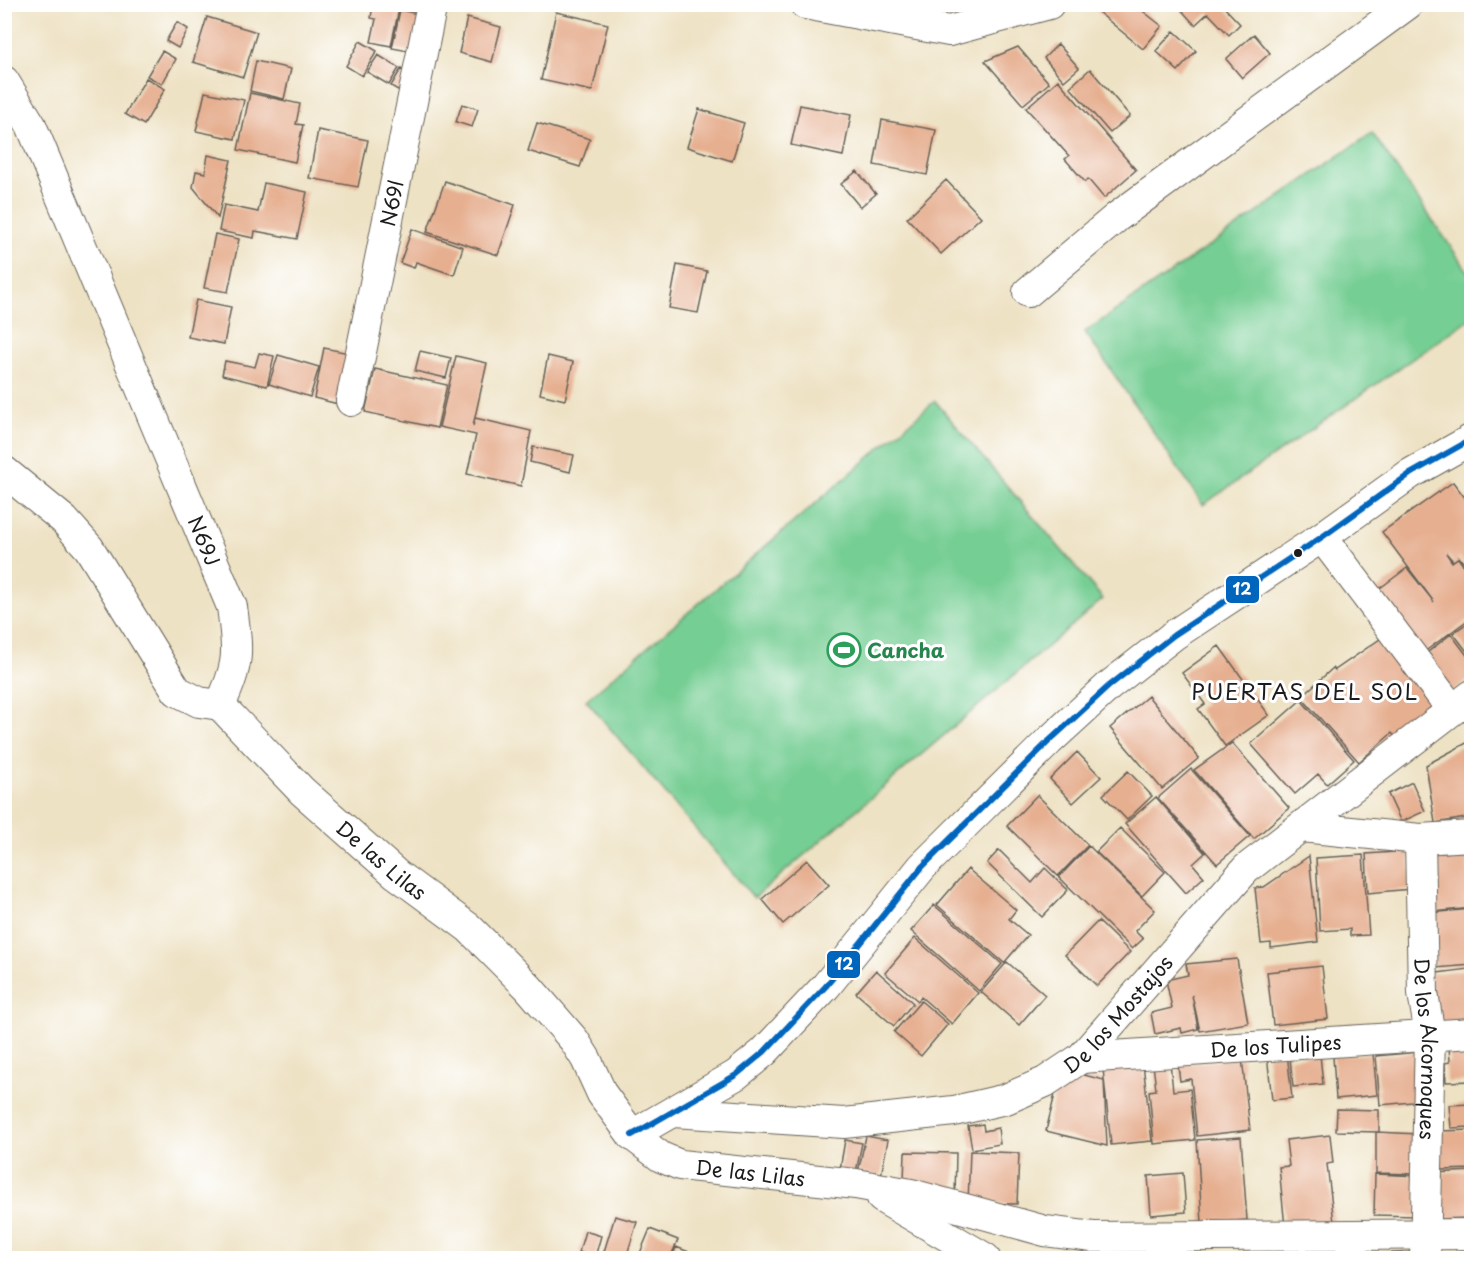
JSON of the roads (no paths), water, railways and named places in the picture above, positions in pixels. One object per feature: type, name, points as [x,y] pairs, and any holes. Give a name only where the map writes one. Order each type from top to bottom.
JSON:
[{"type":"street","name":"N69l","points":[[351,401],[432,4]]},
{"type":"street","points":[[805,4],[949,31],[1048,4]]},
{"type":"street","points":[[1028,292],[1117,217],[1408,4]]},
{"type":"street","name":"N69J","points":[[4,81],[31,125],[232,607],[238,653],[232,680],[220,705]]},
{"type":"street","points":[[632,1135],[736,1075],[764,1052],[826,986],[922,867],[1049,741],[1109,686],[1174,635],[1322,537],[1410,474],[1472,440]]},
{"type":"street","points":[[4,471],[64,520],[89,548],[177,691],[199,702],[220,705]]},
{"type":"street","points":[[1322,537],[1461,701]]},
{"type":"street","name":"De los Mostajos","points":[[673,1112],[844,1123],[954,1111],[1006,1099],[1045,1082],[1081,1058],[1246,868],[1302,827],[1461,701]]},
{"type":"street","name":"De las Lilas","points":[[220,705],[302,791],[396,874],[469,928],[528,987],[574,1040],[586,1059],[602,1094],[632,1135],[661,1157],[680,1165],[856,1184],[911,1194],[1045,1231],[1094,1237],[1425,1248],[1472,1234]]},
{"type":"street","points":[[1302,827],[1420,839],[1472,836]]},
{"type":"street","name":"De los Alcornoques","points":[[1420,839],[1423,993],[1430,1035],[1425,1248]]},
{"type":"street","name":"De los Tulipes","points":[[1081,1058],[1472,1033]]},
{"type":"street","points":[[856,1184],[985,1258]]},
{"type":"place","name":"Cancha","points":[[844,650]]},
{"type":"district","name":"PUERTAS DEL SOL","points":[[1305,690]]}]
